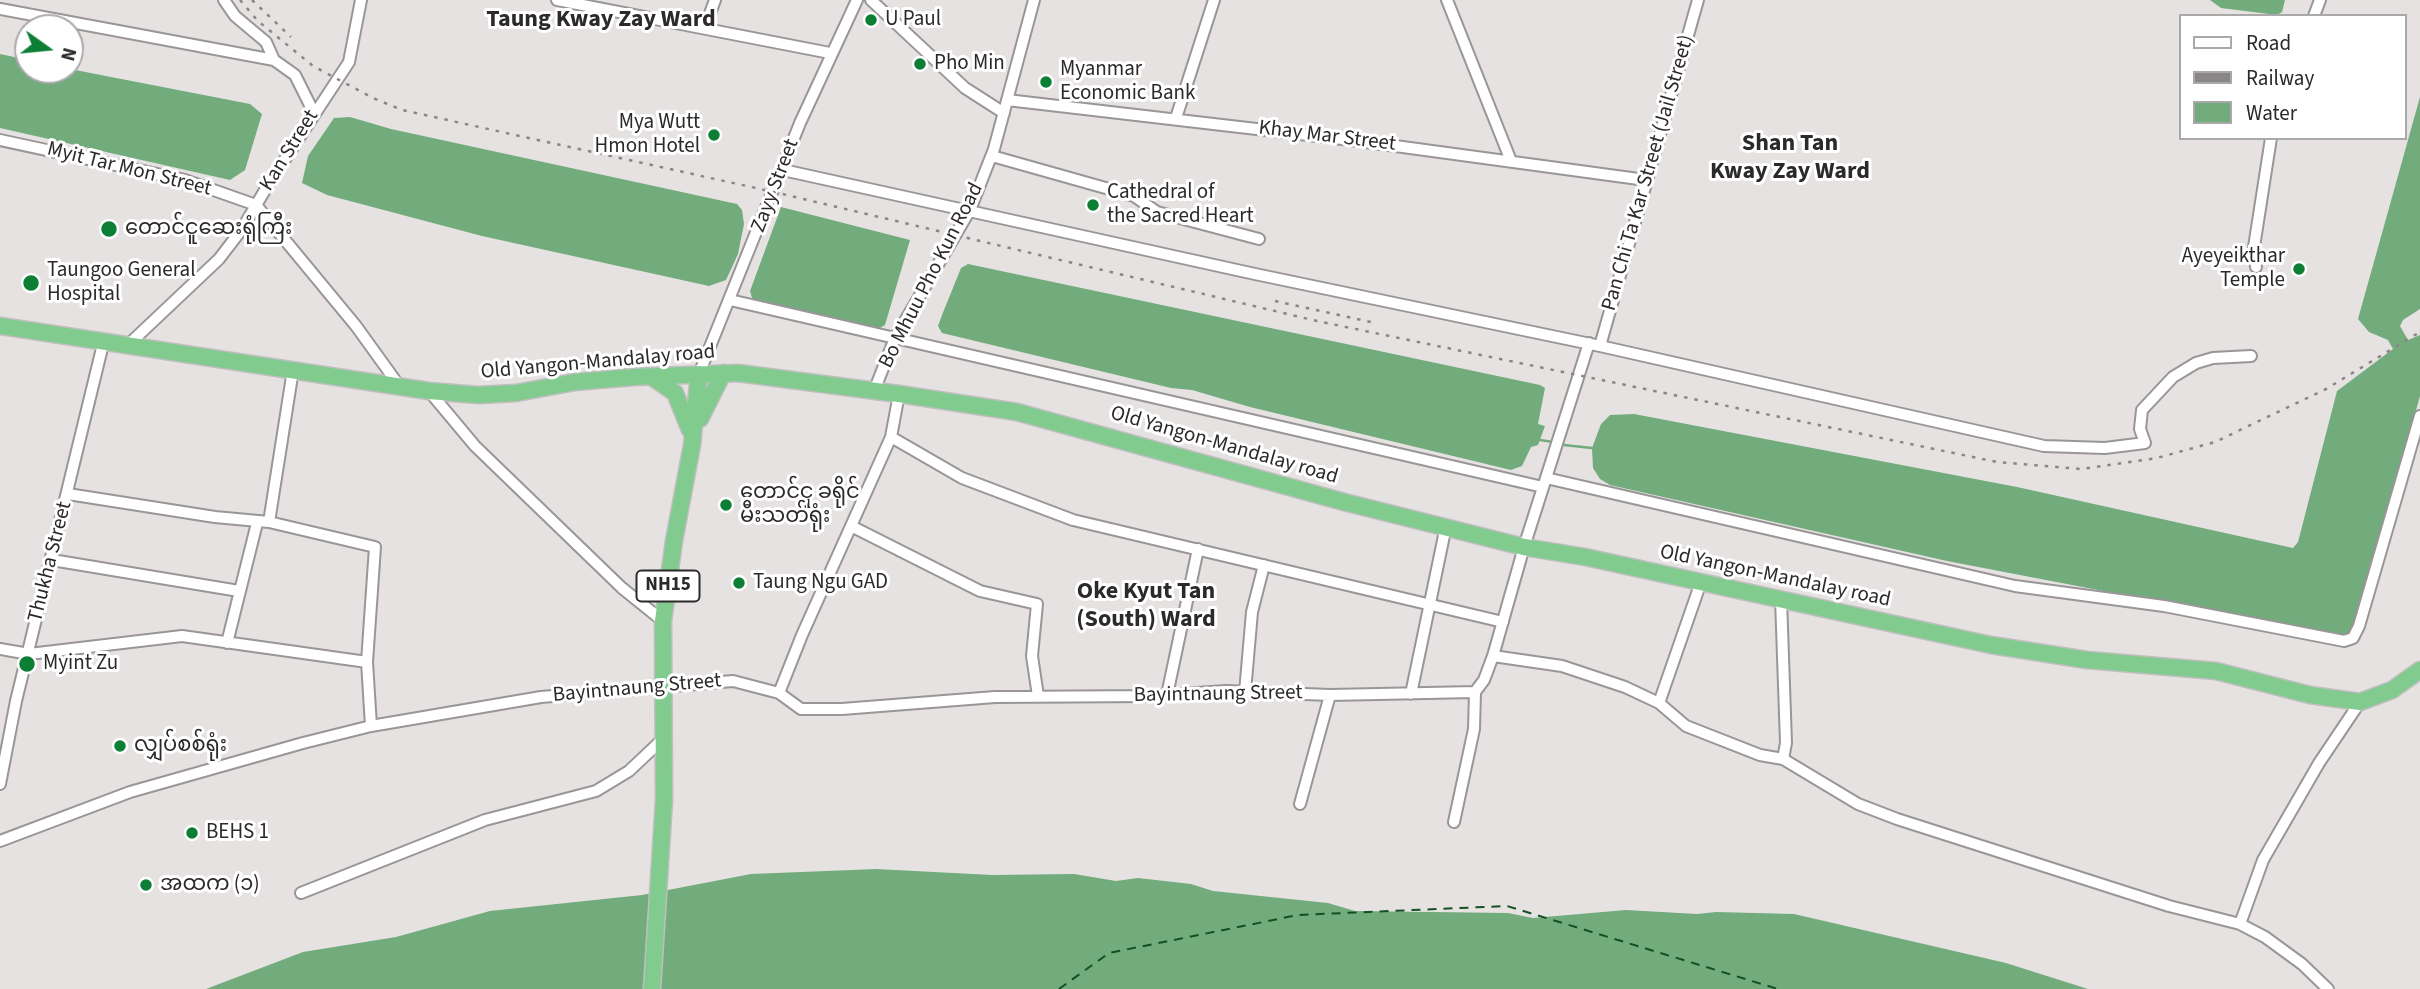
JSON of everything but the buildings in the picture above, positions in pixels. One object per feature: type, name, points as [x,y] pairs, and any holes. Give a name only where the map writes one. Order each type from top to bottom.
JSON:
[{"type":"highway","name":"Old Yangon-Mandalay road","points":[[0,326],[400,387],[478,395],[516,393],[575,382],[649,376],[723,373],[779,376],[1017,412],[1331,498],[1524,547],[1991,645],[2087,660],[2216,671],[2310,695],[2360,702],[2392,690],[2420,670]]},
{"type":"highway","points":[[692,445],[701,416],[723,373]]},
{"type":"highway","name":"NH15","points":[[652,989],[664,800],[663,621],[674,541],[692,445],[699,374]]},
{"type":"highway","points":[[649,376],[664,383],[675,393],[683,408],[692,445]]},
{"type":"street","points":[[224,0],[235,16],[266,42],[274,60]]},
{"type":"street","name":"Kan Street","points":[[129,344],[219,259],[256,205],[349,62],[361,0]]},
{"type":"street","points":[[557,0],[830,53]]},
{"type":"street","points":[[632,13],[637,0]]},
{"type":"street","points":[[705,27],[715,0]]},
{"type":"street","name":"Zayy Street","points":[[699,374],[830,53],[857,0]]},
{"type":"street","points":[[871,0],[965,88],[1004,113]]},
{"type":"street","name":"Bo Mhuu Pho Kun Road","points":[[874,391],[895,338],[970,210],[992,156],[1034,0]]},
{"type":"street","points":[[1176,118],[1214,0]]},
{"type":"street","points":[[1447,0],[1511,161]]},
{"type":"street","name":"Pan Chi Ta Kar Street (Jail Street)","points":[[1475,692],[1493,656],[1544,483],[1595,345],[1698,0]]},
{"type":"street","points":[[0,9],[274,60],[295,75],[314,113]]},
{"type":"street","name":"Khay Mar Street","points":[[1007,100],[1176,118],[1646,180]]},
{"type":"street","name":"Myit Tar Mon Street","points":[[0,140],[185,180],[256,205]]},
{"type":"street","points":[[2256,267],[2253,247],[2271,140]]},
{"type":"street","points":[[992,156],[1134,196],[1157,212],[1259,239]]},
{"type":"street","points":[[783,170],[1255,274],[1595,345],[1994,436],[2074,448],[2145,443],[2140,429],[2142,410],[2173,377],[2205,360],[2251,356]]},
{"type":"street","points":[[256,205],[356,326],[400,387]]},
{"type":"street","points":[[730,300],[2015,586],[2164,606],[2344,641],[2353,638],[2359,626],[2420,416]]},
{"type":"street","name":"Thukha Street","points":[[0,784],[16,701],[104,340]]},
{"type":"street","points":[[269,522],[293,370]]},
{"type":"street","points":[[429,391],[475,446],[622,588],[663,621]]},
{"type":"street","points":[[779,693],[891,437],[899,394]]},
{"type":"street","points":[[891,437],[962,478],[1073,520],[1503,622]]},
{"type":"street","points":[[68,494],[257,523],[269,522],[375,547],[367,662],[371,726]]},
{"type":"street","points":[[227,643],[257,523]]},
{"type":"street","points":[[851,526],[980,591],[1037,604],[1032,656],[1038,696]]},
{"type":"street","points":[[1411,694],[1427,606],[1446,526]]},
{"type":"street","points":[[1167,695],[1198,549]]},
{"type":"street","points":[[52,560],[239,591]]},
{"type":"street","points":[[1245,692],[1252,612],[1264,565]]},
{"type":"street","points":[[1658,703],[1701,582]]},
{"type":"street","points":[[1781,599],[1786,743],[1783,759]]},
{"type":"street","points":[[0,649],[29,654],[182,636],[367,662]]},
{"type":"street","points":[[1493,656],[1562,666],[1625,687],[1658,703],[1686,726],[1760,755],[1783,759],[1858,804],[1897,819],[2169,906],[2240,924],[2265,937],[2302,964],[2328,989]]},
{"type":"street","name":"Bayintnaung Street","points":[[0,841],[130,792],[371,726],[541,697],[733,681],[779,693],[801,709],[1038,696],[1245,692],[1330,695],[1475,692]]},
{"type":"street","points":[[1454,821],[1474,729],[1475,692]]},
{"type":"street","points":[[1300,804],[1330,695]]},
{"type":"street","points":[[2240,924],[2263,860],[2319,763],[2360,702]]},
{"type":"street","points":[[301,893],[485,820],[596,791],[629,771],[665,737]]},
{"type":"water","points":[[2210,0],[2285,0],[2282,12],[2279,14],[2221,8]]},
{"type":"water","points":[[0,54],[14,57],[14,84],[84,84],[84,72],[250,104],[262,114],[245,170],[230,180],[0,128]]},
{"type":"water","points":[[2420,97],[2420,309],[2403,320],[2400,326],[2408,340],[2420,335],[2420,396],[2354,632],[2343,637],[1947,561],[1610,485],[1600,479],[1593,468],[1592,448],[1601,424],[1610,415],[1634,414],[2017,487],[2293,548],[2298,542],[2337,391],[2393,349],[2388,340],[2369,332],[2358,319]]},
{"type":"water","points":[[350,117],[391,129],[737,204],[742,210],[744,224],[738,254],[726,280],[709,286],[482,236],[327,195],[302,183],[308,156],[334,118]]},
{"type":"water","points":[[781,207],[910,240],[885,325],[880,328],[761,305],[753,301],[750,291]]},
{"type":"water","points":[[968,264],[1540,385],[1545,388],[1538,424],[1545,426],[1538,445],[1531,447],[1522,466],[1511,470],[1250,407],[1192,390],[1171,388],[942,333],[938,326],[942,315],[961,268]]},
{"type":"water","points":[[876,869],[992,875],[1074,874],[1116,881],[1138,878],[1191,884],[1213,891],[1328,903],[1355,911],[1508,913],[1533,918],[1626,910],[1697,914],[1794,914],[2006,963],[2088,989],[206,989],[303,952],[396,937],[490,911],[642,895],[751,874]]},
{"type":"waterway","points":[[1540,440],[1553,442]]},
{"type":"waterway","points":[[1564,445],[1592,448]]},
{"type":"ferry route","points":[[1059,989],[1109,953],[1298,915],[1507,906],[1778,989]]},
{"type":"railway","points":[[240,0],[258,21],[313,66],[402,110],[774,192],[1317,321],[1997,462],[2081,469],[2157,458],[2215,442],[2326,389],[2420,332]]},
{"type":"railway","points":[[252,0],[291,37]]},
{"type":"railway","points":[[1275,301],[1371,322]]},
{"type":"place","name":"U Paul","points":[[871,20]]},
{"type":"place","name":"Pho Min","points":[[920,64]]},
{"type":"place","name":"Myanmar Economic Bank","points":[[1046,82]]},
{"type":"place","name":"Mya Wutt Hmon Hotel","points":[[714,135]]},
{"type":"place","name":"Cathedral of the Sacred Heart","points":[[1093,205]]},
{"type":"place","name":"တောင်ငူဆေးရုံကြီး","points":[[109,229]]},
{"type":"place","name":"Ayeyeikthar Temple","points":[[2299,269]]},
{"type":"place","name":"Taungoo General Hospital","points":[[31,283]]},
{"type":"place","name":"တောင်ငူ ခရိုင် မီးသတ်ရုံး","points":[[726,505]]},
{"type":"place","name":"Taung Ngu GAD","points":[[739,583]]},
{"type":"place","name":"Myint Zu","points":[[27,664]]},
{"type":"place","name":"လျှပ်စစ်ရုံး","points":[[120,746]]},
{"type":"place","name":"BEHS 1","points":[[192,833]]},
{"type":"place","name":"အထက (၁)","points":[[146,885]]},
{"type":"district","name":"Taung Kway Zay Ward","points":[[601,21]]},
{"type":"district","name":"Shan Tan Kway Zay Ward","points":[[1790,159]]},
{"type":"district","name":"Oke Kyut Tan (South) Ward","points":[[1146,607]]}]
